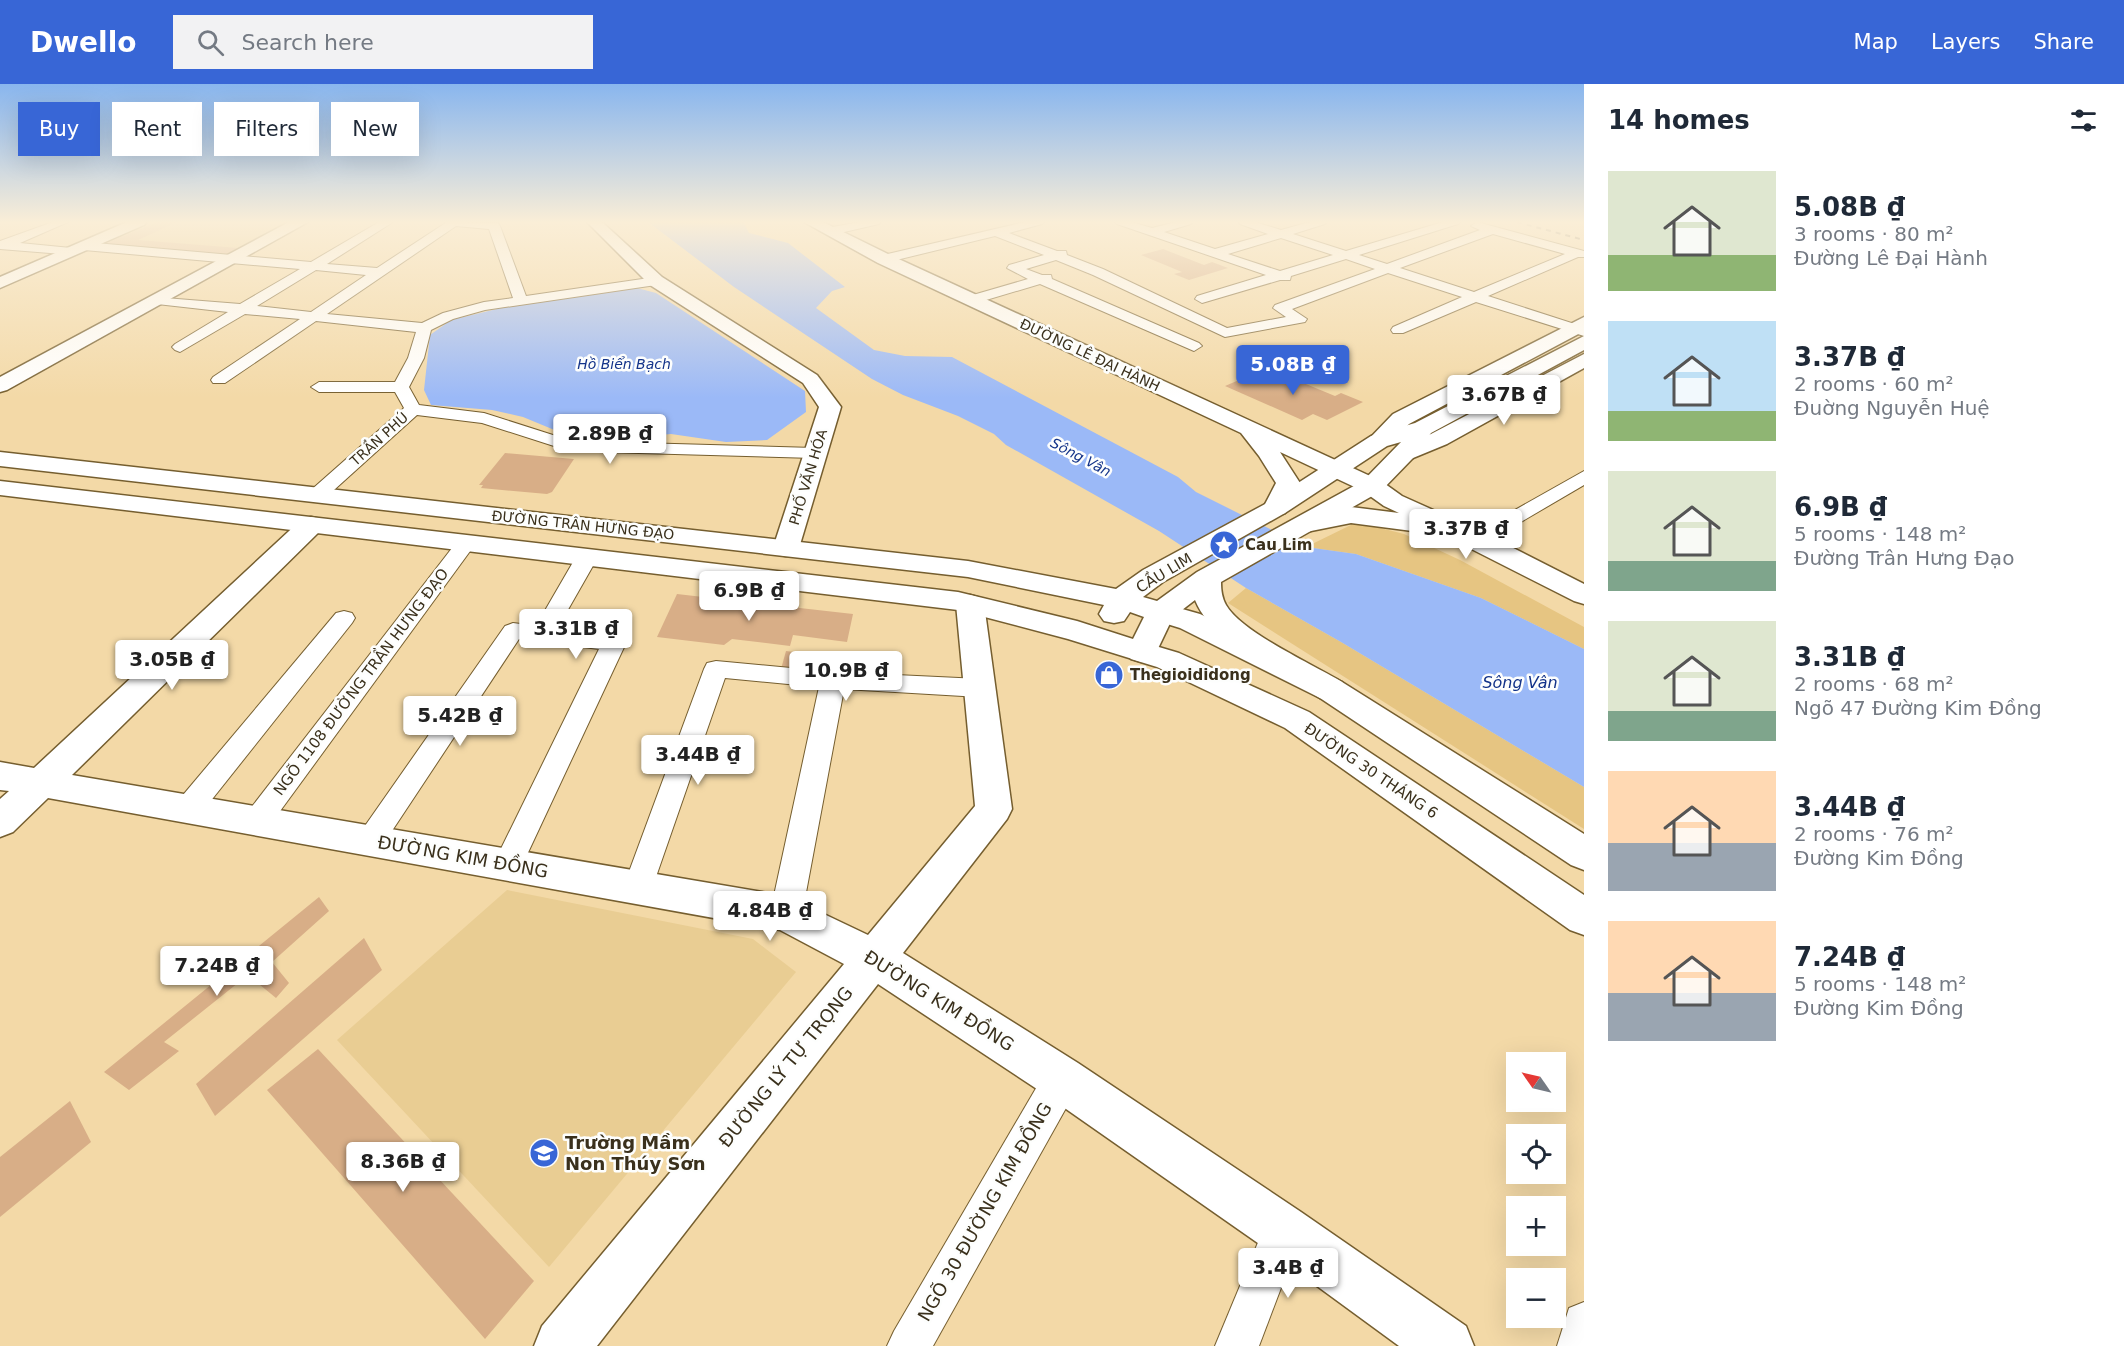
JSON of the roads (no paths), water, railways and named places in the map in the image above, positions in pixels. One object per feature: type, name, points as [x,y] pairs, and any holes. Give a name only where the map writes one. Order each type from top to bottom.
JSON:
[{"type":"main road","points":[[0,386],[191,281]]},
{"type":"main road","name":"PHỐ VĂN HÓA","points":[[656,281],[810,379],[830,407],[786,548]]},
{"type":"main road","name":"ĐƯỜNG LÊ ĐẠI HÀNH","points":[[930,281],[1372,486],[1393,501],[1481,535]]},
{"type":"main road","points":[[1379,441],[1423,428],[1581,332]]},
{"type":"main road","points":[[1379,441],[1401,418],[1581,332]]},
{"type":"main road","points":[[1405,453],[1439,438],[1584,360]]},
{"type":"main road","points":[[1246,427],[1269,453],[1288,483],[1276,508]]},
{"type":"main road","points":[[1405,453],[1423,428]]},
{"type":"main road","name":"CẦU LIM","points":[[1101,638],[1121,600],[1153,576],[1276,508],[1379,441]]},
{"type":"main road","name":"CẦU LIM","points":[[1142,652],[1161,612],[1207,578],[1372,486],[1405,453]]},
{"type":"main road","name":"ĐƯỜNG TRÂN HƯNG ĐẠO","points":[[0,459],[786,548],[969,586],[1142,652]]},
{"type":"main road","name":"ĐƯỜNG TRÂN HƯNG ĐẠO","points":[[0,488],[587,557],[969,586],[1097,592],[1161,612]]},
{"type":"main road","points":[[0,822],[311,525],[328,496]]},
{"type":"main road","points":[[1306,524],[1351,515],[1406,521],[1481,535],[1584,581]]},
{"type":"main road","points":[[1481,535],[1584,595]]},
{"type":"main road","points":[[969,586],[1123,580],[1153,576]]},
{"type":"main road","points":[[1207,578],[1206,588],[1219,616],[1243,637],[1331,690],[1584,854]]},
{"type":"main road","name":"ĐƯỜNG LÝ TỰ TRỌNG","points":[[562,1346],[994,809],[969,586]]},
{"type":"main road","points":[[1161,612],[1190,621],[1331,690]]},
{"type":"main road","name":"ĐƯỜNG 30 THÁNG 6","points":[[1142,652],[1168,660],[1297,720],[1584,917]]},
{"type":"main road","name":"ĐƯỜNG KIM ĐỒNG","points":[[0,776],[786,914],[874,958],[1062,1079],[1283,1230],[1446,1346]]},
{"type":"street","points":[[180,347],[289,281]]},
{"type":"street","points":[[219,380],[365,281]]},
{"type":"street","points":[[514,281],[521,301]]},
{"type":"street","points":[[157,300],[424,328],[448,316],[484,306],[656,281]]},
{"type":"street","points":[[971,300],[1035,281]]},
{"type":"street","points":[[1045,281],[1194,346]]},
{"type":"street","points":[[1113,281],[1225,333],[1300,319],[1280,308],[1354,281]]},
{"type":"street","points":[[1202,299],[1265,281]]},
{"type":"street","points":[[1299,281],[1330,291]]},
{"type":"street","points":[[1426,281],[1581,332]]},
{"type":"street","points":[[1398,330],[1512,281]]},
{"type":"street","name":"TRẦN PHÚ","points":[[328,496],[413,408],[401,387],[416,358],[424,328]]},
{"type":"street","points":[[319,387],[401,387]]},
{"type":"street","points":[[413,408],[484,418],[554,441],[603,447],[814,453]]},
{"type":"street","points":[[1481,535],[1584,477]]},
{"type":"street","name":"NGÕ 1108 ĐƯỜNG TRẦN HƯNG ĐẠO","points":[[257,821],[466,543]]},
{"type":"street","points":[[542,635],[587,557]]},
{"type":"street","points":[[188,809],[344,618]]},
{"type":"street","points":[[369,841],[513,631],[614,643],[508,865]]},
{"type":"street","points":[[638,888],[716,669],[833,680],[980,688]]},
{"type":"street","points":[[786,914],[833,680]]},
{"type":"street","name":"NGÕ 30 ĐƯỜNG KIM ĐỒNG","points":[[909,1346],[1062,1079]]},
{"type":"street","points":[[1238,1346],[1283,1230]]},
{"type":"street","points":[[1579,1346],[1584,1323]]},
{"type":"water","name":"Sông Vân","points":[[726,281],[837,281],[845,287],[832,291],[816,308],[874,350],[905,356],[952,357],[1178,477],[1196,492],[1306,547],[1356,554],[1481,598],[1584,649],[1584,787],[1246,588],[1159,531],[1006,445],[994,434],[958,416],[903,395],[872,379]]},
{"type":"water","name":"Hồ Biển Bạch","points":[[637,288],[656,293],[805,391],[806,412],[767,440],[726,442],[671,434],[606,440],[569,436],[523,417],[492,410],[431,405],[424,390],[430,335],[451,320],[501,308]]},
{"type":"place","name":"Cau Lim","points":[[1224,545]]},
{"type":"place","name":"Thegioididong","points":[[1109,675]]},
{"type":"place","name":"Trường Mầm Non Thúy Sơn","points":[[544,1153]]}]
